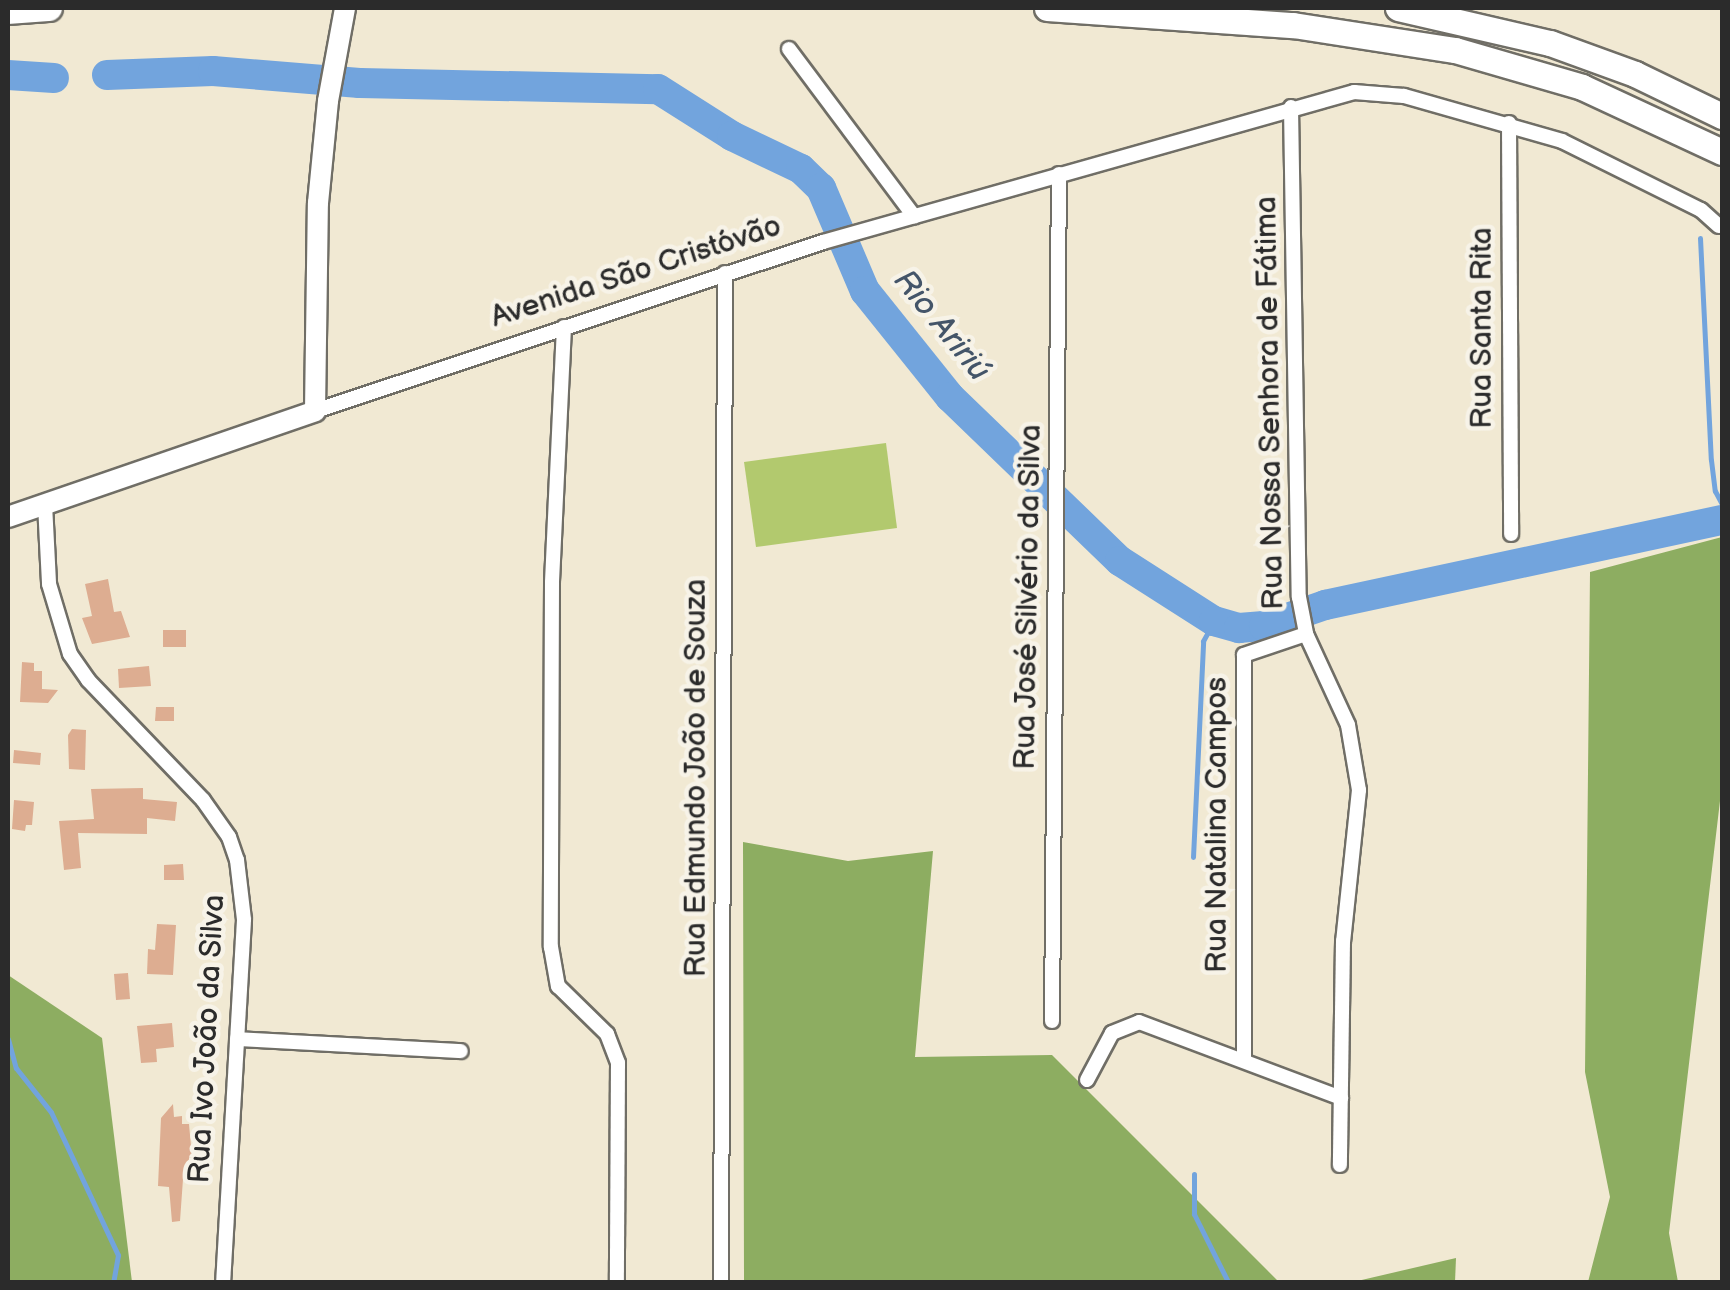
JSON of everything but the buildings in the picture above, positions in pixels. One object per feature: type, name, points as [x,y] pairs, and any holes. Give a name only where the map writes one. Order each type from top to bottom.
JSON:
[{"type":"highway","points":[[8,11],[49,8]]},
{"type":"highway","points":[[1047,8],[1293,26],[1455,50],[1582,87],[1722,152]]},
{"type":"highway","points":[[1398,8],[1550,43],[1635,74],[1722,116]]},
{"type":"main road","points":[[315,411],[318,202],[328,101],[346,8]]},
{"type":"main road","name":"Avenida São Cristóvão","points":[[8,517],[315,411]]},
{"type":"street","points":[[789,49],[914,216]]},
{"type":"street","name":"Avenida São Cristóvão","points":[[315,411],[822,242],[1354,92],[1376,92],[1509,122],[1562,141],[1701,210],[1719,226]]},
{"type":"street","name":"Rua Nossa Senhora de Fátima","points":[[1290,107],[1299,597],[1304,629],[1348,725],[1358,790],[1343,941],[1340,1165]]},
{"type":"street","name":"Rua Santa Rita","points":[[1509,122],[1511,534]]},
{"type":"street","name":"Rua José Silvério da Silva","points":[[1052,1021],[1060,174]]},
{"type":"street","name":"Rua Edmundo João de Souza","points":[[722,1282],[725,273]]},
{"type":"street","points":[[564,327],[552,583],[551,947],[558,986],[607,1034],[618,1063],[617,1282]]},
{"type":"street","name":"Rua Ivo João da Silva","points":[[46,504],[49,584],[70,654],[88,680],[203,800],[229,837],[244,890],[223,1282]]},
{"type":"street","name":"Rua Natalina Campos","points":[[1244,1060],[1244,655],[1304,629]]},
{"type":"street","points":[[1087,1080],[1104,1044],[1118,1027],[1151,1024],[1341,1098]]},
{"type":"street","points":[[237,1039],[461,1051]]},
{"type":"green space","points":[[886,443],[897,528],[756,547],[744,462]]},
{"type":"green space","points":[[1722,537],[1722,784],[1669,1233],[1678,1282],[1588,1282],[1610,1197],[1585,1072],[1590,572]]},
{"type":"green space","points":[[743,842],[848,861],[933,851],[915,1057],[1052,1055],[1279,1282],[744,1282]]},
{"type":"green space","points":[[8,975],[102,1038],[132,1282],[8,1282]]},
{"type":"green space","points":[[1456,1258],[1455,1282],[1353,1282]]},
{"type":"waterway","name":"Rio Aririú","points":[[107,75],[213,71],[360,83],[658,89],[732,136],[801,169],[821,188],[865,291],[950,397],[1120,561],[1214,621],[1239,628],[1264,626],[1325,605],[1722,520]]},
{"type":"waterway","name":"Rio Aririú","points":[[8,75],[54,78]]},
{"type":"waterway","points":[[1700,238],[1711,460],[1715,491],[1722,504]]},
{"type":"waterway","points":[[1193,857],[1203,641],[1214,621]]},
{"type":"waterway","points":[[8,1039],[16,1068],[51,1112],[118,1255],[113,1282]]},
{"type":"waterway","points":[[1194,1174],[1194,1214],[1228,1282]]}]
